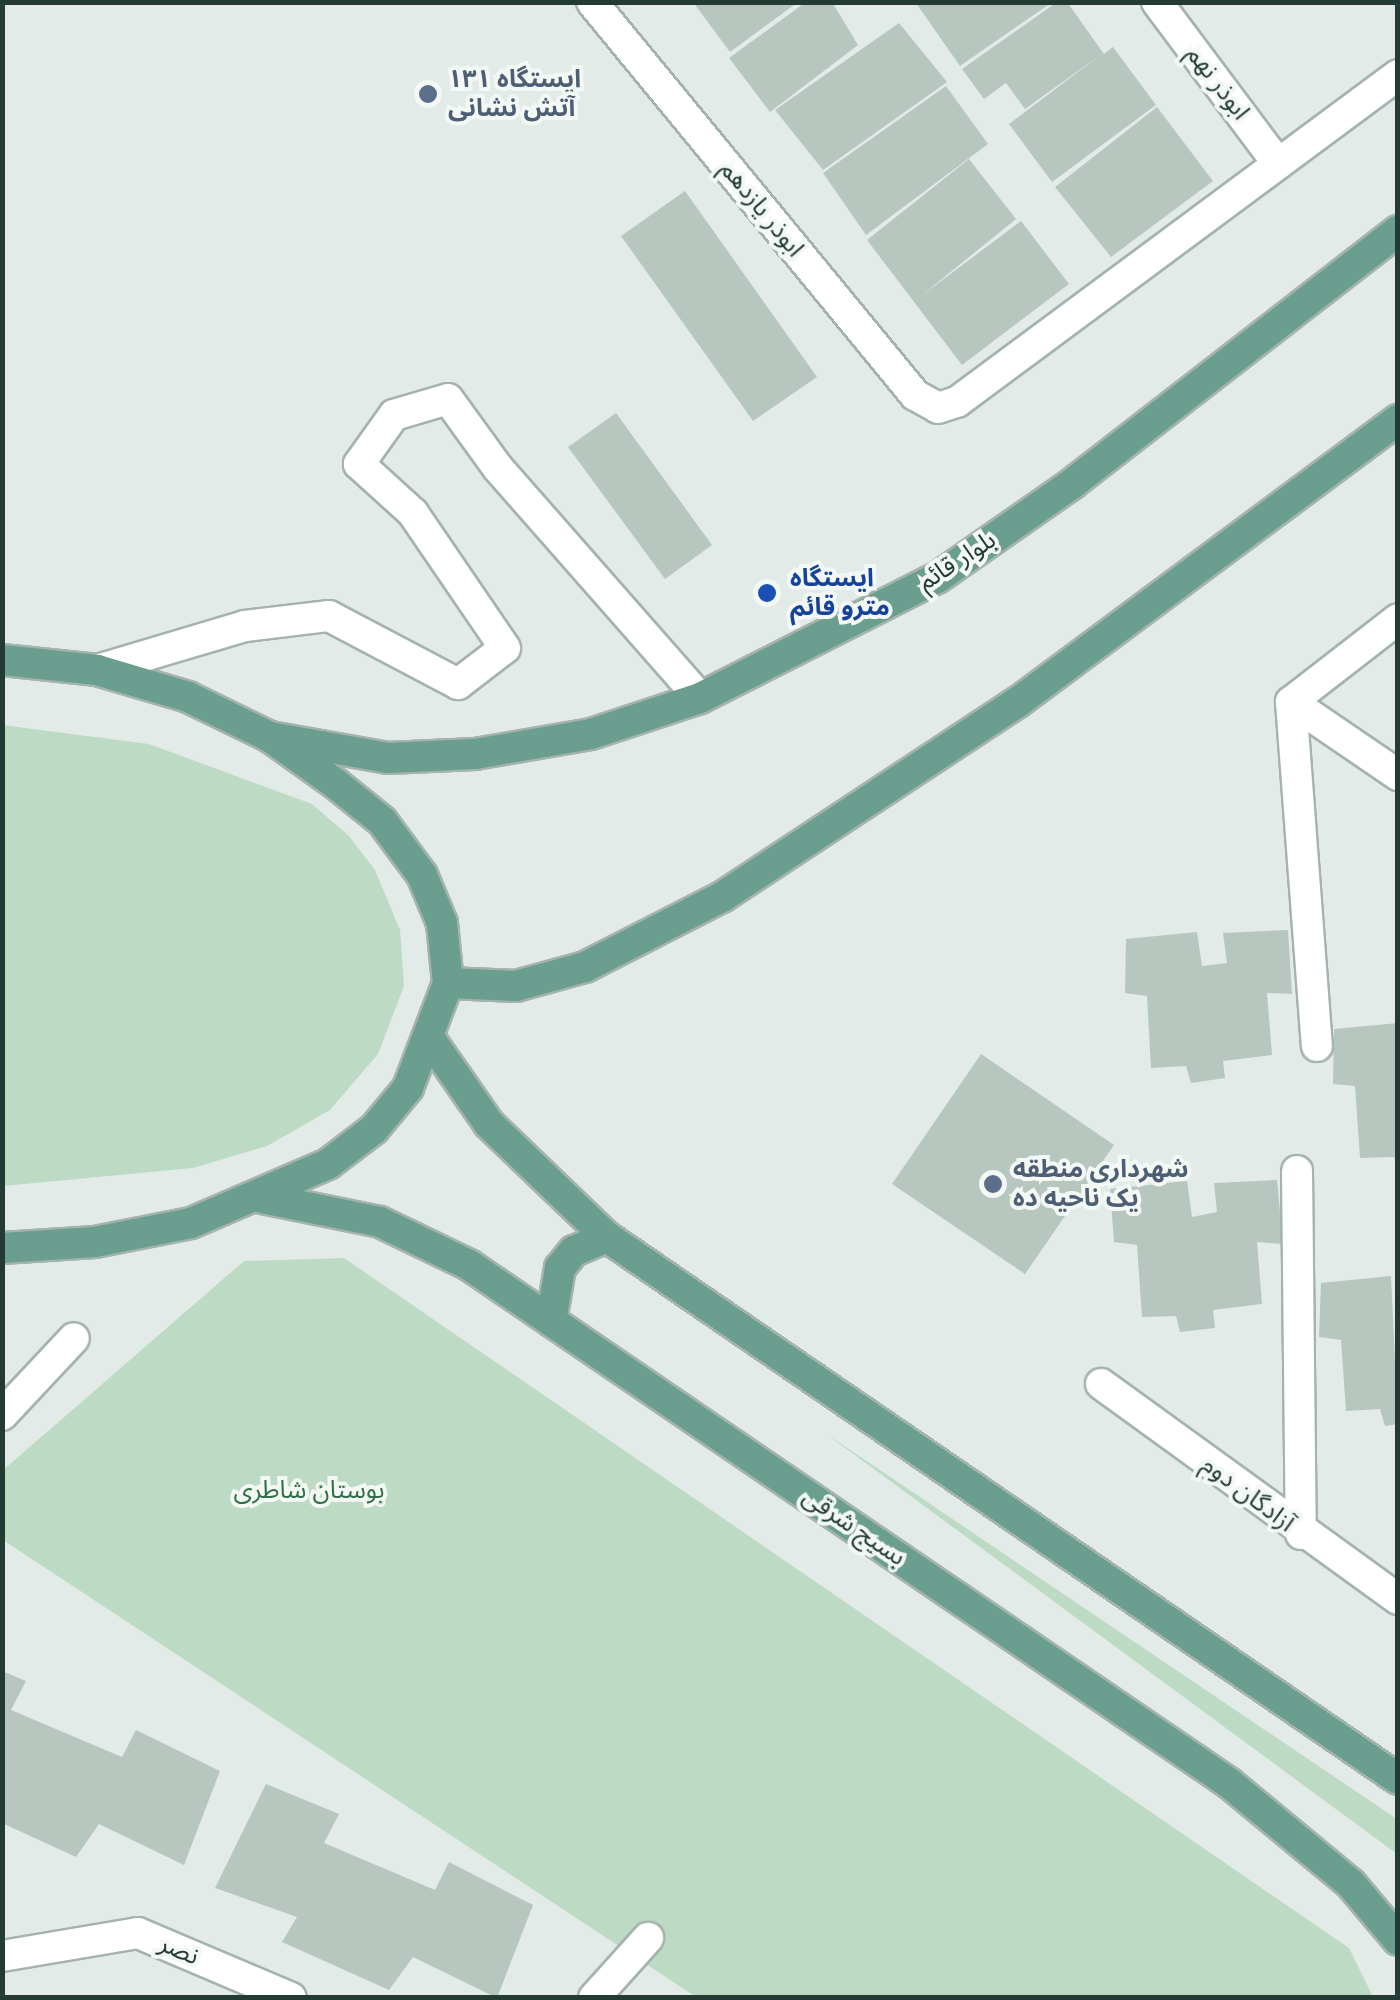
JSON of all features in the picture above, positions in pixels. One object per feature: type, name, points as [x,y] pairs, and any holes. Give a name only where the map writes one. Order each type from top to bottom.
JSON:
[{"type":"main road","name":"بلوار قائم","points":[[270,738],[388,758],[475,754],[591,734],[700,698],[936,578],[1073,484],[1398,231]]},
{"type":"main road","points":[[448,983],[516,986],[585,967],[722,897],[1018,702],[1398,420]]},
{"type":"main road","points":[[2,660],[97,670],[188,697],[270,738],[382,821],[422,875],[442,923],[448,983],[430,1039],[408,1088],[374,1129],[262,1198],[191,1223],[95,1242],[2,1248]]},
{"type":"main road","points":[[430,1039],[489,1124],[607,1237],[1398,1779]]},
{"type":"main road","name":"بسیج شرقی","points":[[262,1198],[380,1222],[469,1266],[1229,1783],[1351,1884],[1398,1940]]},
{"type":"main road","points":[[551,1321],[560,1268],[574,1251],[607,1237]]},
{"type":"street","name":"ابوذر یازدهم","points":[[592,2],[915,394],[938,408],[1278,164]]},
{"type":"street","name":"ابوذر نهم","points":[[1157,2],[1278,164]]},
{"type":"street","points":[[1278,164],[1398,75]]},
{"type":"street","points":[[97,670],[245,626],[329,616],[458,684],[504,648],[413,513],[359,464],[394,416],[448,399],[498,468],[700,698]]},
{"type":"street","points":[[1292,702],[1398,618]]},
{"type":"street","points":[[1292,702],[1398,775]]},
{"type":"street","points":[[1292,702],[1317,1046]]},
{"type":"street","points":[[1298,1171],[1301,1534]]},
{"type":"street","points":[[2,1415],[74,1338]]},
{"type":"street","name":"آزادگان دوم","points":[[1101,1384],[1301,1534],[1398,1599]]},
{"type":"street","name":"نصر","points":[[2,1956],[138,1933],[291,1998]]},
{"type":"street","points":[[594,1998],[648,1938]]},
{"type":"green space","points":[[2,725],[149,744],[312,804],[349,836],[375,870],[400,930],[404,986],[378,1054],[330,1110],[267,1146],[193,1168],[3,1186]]},
{"type":"green space","name":"بوستان شاطری","points":[[344,1258],[1349,1948],[1373,1997],[696,1997],[3,1540],[2,1471],[244,1261]]},
{"type":"green space","points":[[825,1433],[1397,1819],[1397,1854]]},
{"type":"building","points":[[693,2],[798,2],[730,52]]},
{"type":"building","points":[[806,2],[832,2],[858,45],[770,112],[729,58]]},
{"type":"building","points":[[1057,2],[1067,2],[1104,54],[1113,47],[1156,105],[1052,182],[1009,124],[1099,56],[1025,109],[1006,83],[984,99],[962,69]]},
{"type":"building","points":[[916,3],[1051,3],[960,66]]},
{"type":"building","points":[[899,23],[947,82],[823,170],[775,110]]},
{"type":"building","points":[[946,86],[988,144],[866,235],[823,173]]},
{"type":"building","points":[[1157,107],[1213,181],[1111,257],[1055,187]]},
{"type":"building","points":[[969,159],[1016,219],[921,296],[1021,221],[1069,284],[962,365],[867,240]]},
{"type":"building","points":[[685,191],[817,377],[753,421],[621,236]]},
{"type":"building","points":[[616,413],[712,545],[665,579],[568,447]]},
{"type":"building","points":[[1288,930],[1292,994],[1267,993],[1272,1055],[1223,1061],[1225,1078],[1191,1083],[1186,1066],[1151,1068],[1147,996],[1125,993],[1126,939],[1197,932],[1202,966],[1227,963],[1223,933]]},
{"type":"building","points":[[1398,1023],[1397,1167],[1394,1157],[1360,1158],[1355,1086],[1333,1084],[1334,1029]]},
{"type":"building","points":[[981,1054],[1114,1145],[1025,1274],[892,1184]]},
{"type":"building","points":[[1277,1180],[1283,1244],[1257,1242],[1262,1304],[1213,1310],[1215,1328],[1180,1332],[1176,1316],[1142,1317],[1137,1245],[1114,1242],[1110,1189],[1187,1181],[1192,1217],[1217,1212],[1214,1183]]},
{"type":"building","points":[[1391,1276],[1398,1424],[1385,1426],[1380,1409],[1346,1411],[1341,1340],[1319,1337],[1321,1283]]},
{"type":"building","points":[[2,1671],[26,1681],[11,1710],[122,1757],[136,1730],[220,1771],[184,1865],[99,1824],[76,1857],[2,1823]]},
{"type":"building","points":[[266,1784],[339,1814],[324,1843],[435,1890],[449,1862],[533,1905],[497,1998],[413,1957],[389,1990],[282,1942],[297,1917],[215,1888]]},
{"type":"place","name":"ایستگاه ۱۳۱ آتش نشانی","points":[[428,94]]},
{"type":"place","name":"ایستگاه مترو قائم","points":[[767,593]]},
{"type":"place","name":"شهرداری منطقه یک ناحیه ده","points":[[993,1184]]}]
